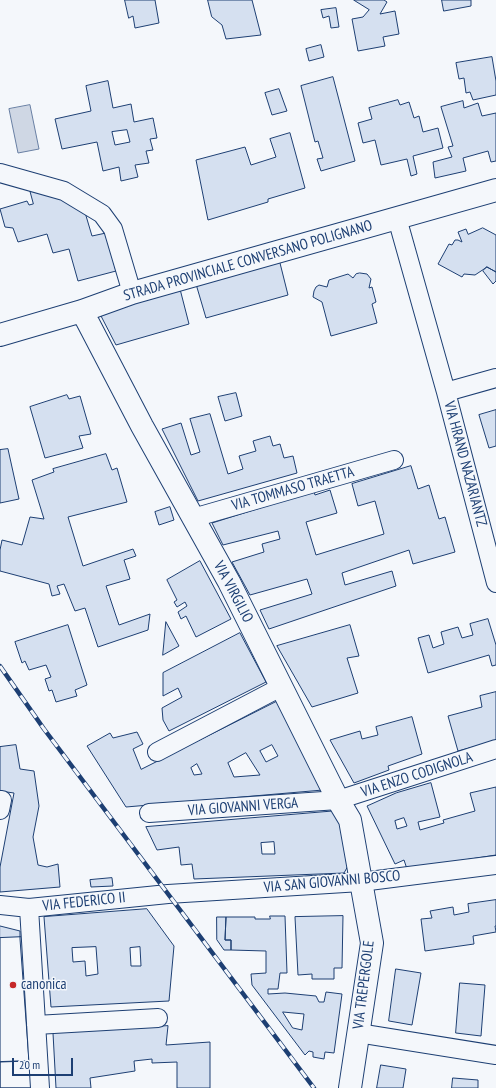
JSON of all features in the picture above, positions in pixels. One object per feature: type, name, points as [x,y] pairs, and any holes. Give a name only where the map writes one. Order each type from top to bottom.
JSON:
[{"type":"street","points":[[0,173],[64,191],[102,214],[113,229],[132,293]]},
{"type":"street","name":"STRADA PROVINCIALE CONVERSANO POLIGNANO","points":[[0,335],[82,311],[132,293],[496,190]]},
{"type":"street","name":"VIA HRAND NAZARIANTZ","points":[[397,218],[446,392],[496,583]]},
{"type":"street","name":"VIA VIRGILIO","points":[[82,311],[142,426],[229,582],[338,800],[350,820],[361,882]]},
{"type":"street","name":"VIA HRAND NAZARIANTZ","points":[[446,392],[496,378]]},
{"type":"street","name":"VIA TOMMASO TRAETTA","points":[[193,518],[394,460]]},
{"type":"street","points":[[157,752],[281,687]]},
{"type":"street","name":"VIA ENZO CODIGNOLA","points":[[338,800],[496,749]]},
{"type":"street","points":[[0,800],[2,800],[0,810]]},
{"type":"street","name":"VIA GIOVANNI VERGA","points":[[149,813],[338,800]]},
{"type":"street","name":"VIA SAN GIOVANNI BOSCO","points":[[168,894],[361,882],[496,865]]},
{"type":"street","name":"VIA TREPERGOLE","points":[[350,1088],[372,943],[361,882]]},
{"type":"street","name":"VIA FEDERICO II","points":[[0,905],[29,908],[168,894]]},
{"type":"street","points":[[29,908],[40,1088]]},
{"type":"street","points":[[36,1025],[158,1018]]},
{"type":"street","points":[[358,1033],[496,1055]]},
{"type":"shaded area","points":[[30,105],[39,149],[18,153],[9,109]]},
{"type":"building","points":[[125,0],[155,0],[159,23],[135,28],[133,16],[129,18]]},
{"type":"building","points":[[208,0],[252,0],[261,35],[226,39],[222,25],[212,17]]},
{"type":"building","points":[[354,0],[384,0],[387,2],[380,14],[395,11],[399,34],[383,37],[385,46],[358,51],[352,19],[363,17],[369,10]]},
{"type":"building","points":[[442,0],[471,0],[471,6],[444,11]]},
{"type":"building","points":[[336,8],[339,27],[331,28],[329,16],[323,18],[321,10]]},
{"type":"building","points":[[321,45],[324,57],[309,61],[306,49]]},
{"type":"building","points":[[492,57],[496,81],[496,95],[473,100],[470,92],[466,93],[464,78],[459,79],[456,63]]},
{"type":"building","points":[[333,77],[355,161],[321,171],[317,159],[323,158],[318,141],[315,142],[301,86]]},
{"type":"building","points":[[108,81],[113,108],[131,104],[134,122],[153,118],[157,138],[150,139],[153,150],[146,151],[149,163],[135,165],[138,177],[121,181],[119,167],[103,171],[97,142],[62,149],[55,119],[91,111],[86,86]],"holes":[[[127,130],[130,142],[115,145],[112,132]]]},
{"type":"building","points":[[279,89],[287,111],[272,115],[265,93]]},
{"type":"building","points":[[398,100],[400,105],[409,102],[414,118],[419,116],[423,132],[438,128],[443,148],[413,156],[417,174],[411,176],[407,159],[381,165],[375,140],[363,143],[358,123],[372,119],[369,108]]},
{"type":"building","points":[[463,101],[464,108],[478,103],[482,116],[496,113],[496,161],[491,162],[488,151],[463,158],[466,171],[435,178],[433,162],[452,157],[448,147],[453,146],[441,107]]},
{"type":"building","points":[[290,133],[305,188],[268,199],[268,202],[208,220],[196,160],[245,147],[251,165],[276,157],[270,139]]},
{"type":"building","points":[[30,190],[54,194],[84,209],[92,236],[106,233],[116,271],[78,281],[69,249],[53,253],[47,234],[18,242],[13,228],[5,227],[0,209],[27,201],[29,205],[33,204]]},
{"type":"building","points":[[483,228],[496,235],[496,272],[487,267],[475,275],[464,274],[462,277],[438,264],[449,244],[452,245],[455,240],[462,242],[458,232],[466,229],[468,234]]},
{"type":"building","points":[[279,259],[288,295],[206,318],[196,284]]},
{"type":"building","points":[[487,267],[496,272],[496,281],[493,284],[483,271]]},
{"type":"building","points":[[348,274],[353,278],[356,274],[367,274],[371,279],[369,288],[372,287],[376,302],[372,304],[377,323],[331,336],[322,302],[313,297],[314,291],[319,285],[327,287],[329,280]]},
{"type":"building","points":[[180,289],[189,324],[116,345],[101,316],[103,311]]},
{"type":"building","points":[[236,393],[242,416],[225,421],[218,397]]},
{"type":"building","points":[[67,395],[69,399],[80,396],[91,434],[79,436],[83,448],[45,458],[30,407]]},
{"type":"building","points":[[496,410],[496,446],[489,448],[479,415]]},
{"type":"building","points":[[210,414],[228,474],[243,469],[239,456],[256,451],[253,441],[270,436],[273,446],[280,444],[284,458],[293,456],[297,473],[198,501],[162,429],[181,423],[191,455],[200,452],[190,419]]},
{"type":"building","points":[[8,449],[19,499],[0,503],[0,450]]},
{"type":"building","points":[[106,454],[112,470],[117,468],[127,502],[68,517],[83,566],[133,549],[136,556],[124,560],[130,579],[106,586],[119,625],[150,614],[148,630],[98,647],[85,608],[75,611],[64,584],[57,586],[60,594],[52,596],[49,584],[0,571],[0,550],[2,540],[22,545],[30,517],[44,519],[32,480],[54,472],[53,469]]},
{"type":"building","points":[[411,466],[418,489],[429,485],[439,519],[445,517],[455,552],[413,564],[409,550],[342,573],[345,585],[392,571],[396,586],[269,629],[260,610],[312,594],[307,579],[250,595],[232,562],[264,552],[262,544],[280,539],[278,531],[223,545],[212,523],[314,491],[315,495],[330,490],[337,513],[306,522],[316,555],[384,534],[375,501],[358,506],[352,484]]},
{"type":"building","points":[[170,507],[174,520],[159,525],[155,512]]},
{"type":"building","points":[[200,561],[231,619],[196,637],[186,616],[181,619],[178,612],[187,606],[185,602],[177,607],[174,602],[177,600],[167,580]]},
{"type":"building","points":[[488,619],[496,645],[496,665],[492,666],[489,655],[428,673],[418,638],[429,635],[433,648],[444,644],[441,632],[458,627],[462,638],[473,635],[470,624]]},
{"type":"building","points":[[166,622],[179,646],[163,655]]},
{"type":"building","points":[[68,625],[87,685],[75,690],[77,696],[56,702],[52,690],[49,691],[45,679],[51,677],[46,665],[29,670],[25,661],[22,663],[15,642]]},
{"type":"building","points":[[350,625],[359,656],[347,658],[358,693],[312,707],[277,646]]},
{"type":"building","points":[[240,633],[266,682],[169,731],[163,720],[162,708],[182,697],[178,688],[163,696],[163,673]]},
{"type":"building","points":[[496,692],[496,741],[458,751],[448,716],[482,707],[480,696]]},
{"type":"building","points":[[280,700],[291,721],[287,722],[323,790],[126,807],[87,746],[110,733],[113,738],[137,732],[143,744],[133,749],[141,769]],"holes":[[[272,745],[278,756],[266,762],[260,751]],[[246,753],[260,775],[234,777],[228,763]],[[197,764],[202,774],[194,775],[191,768]]]},
{"type":"building","points":[[412,717],[422,754],[388,766],[389,770],[354,783],[330,740],[360,731],[362,739],[378,735],[376,727]]},
{"type":"building","points":[[16,745],[20,769],[34,771],[39,806],[33,837],[38,865],[47,867],[58,864],[60,887],[0,892],[0,867],[14,793],[0,791],[0,747]]},
{"type":"building","points":[[431,783],[440,817],[418,822],[420,830],[444,823],[443,820],[475,811],[470,793],[496,787],[496,855],[407,869],[404,860],[395,864],[367,806],[396,793]],"holes":[[[404,818],[407,826],[397,829],[395,821]]]},
{"type":"building","points":[[337,811],[353,857],[344,873],[194,879],[192,864],[181,865],[179,847],[157,850],[146,827]],"holes":[[[274,842],[275,854],[262,854],[261,843]]]},
{"type":"building","points":[[112,878],[113,886],[91,887],[90,880]]},
{"type":"building","points":[[496,900],[496,932],[473,936],[474,944],[425,951],[421,919],[432,918],[430,911],[453,907],[454,915],[469,912],[468,904]]},
{"type":"building","points":[[147,909],[174,946],[169,1001],[51,1007],[44,917]],"holes":[[[96,947],[98,974],[86,976],[85,961],[73,962],[72,948]],[[140,947],[141,966],[131,966],[130,948]]]},
{"type":"building","points":[[270,916],[285,916],[287,973],[280,973],[278,989],[268,989],[268,994],[285,993],[316,996],[319,1002],[324,1002],[326,992],[342,994],[334,1053],[325,1052],[324,1059],[313,1057],[313,1052],[309,1051],[305,1055],[252,985],[251,974],[266,973],[266,951],[231,950],[231,940],[225,940],[226,917],[255,917],[255,919],[270,919]],"holes":[[[283,1012],[304,1014],[302,1030],[293,1028]]]},
{"type":"building","points":[[343,916],[342,968],[334,968],[334,979],[312,979],[312,974],[298,975],[295,917]]},
{"type":"building","points":[[217,917],[226,917],[225,940],[231,940],[231,950],[224,950],[217,940]]},
{"type":"building","name":"canonica","points":[[0,926],[20,931],[29,1061],[0,1062]]},
{"type":"building","name":"canonica","points":[[23,937],[32,1088],[0,1088],[0,938]]},
{"type":"building","points":[[396,969],[421,973],[412,1025],[389,1021]]},
{"type":"building","points":[[460,983],[485,985],[481,1036],[456,1033]]},
{"type":"building","points":[[168,1026],[166,1045],[210,1042],[210,1088],[177,1088],[177,1062],[152,1063],[152,1059],[134,1061],[135,1071],[90,1078],[91,1088],[56,1088],[53,1033]]},
{"type":"building","points":[[29,1061],[31,1065],[32,1088],[0,1088],[0,1062]]},
{"type":"building","points":[[381,1065],[406,1069],[403,1088],[377,1088]]},
{"type":"building","points":[[453,1078],[478,1080],[478,1088],[452,1088]]},
{"type":"railway","points":[[0,666],[44,729],[314,1088]]},
{"type":"place","name":"canonica","points":[[13,985]]}]
